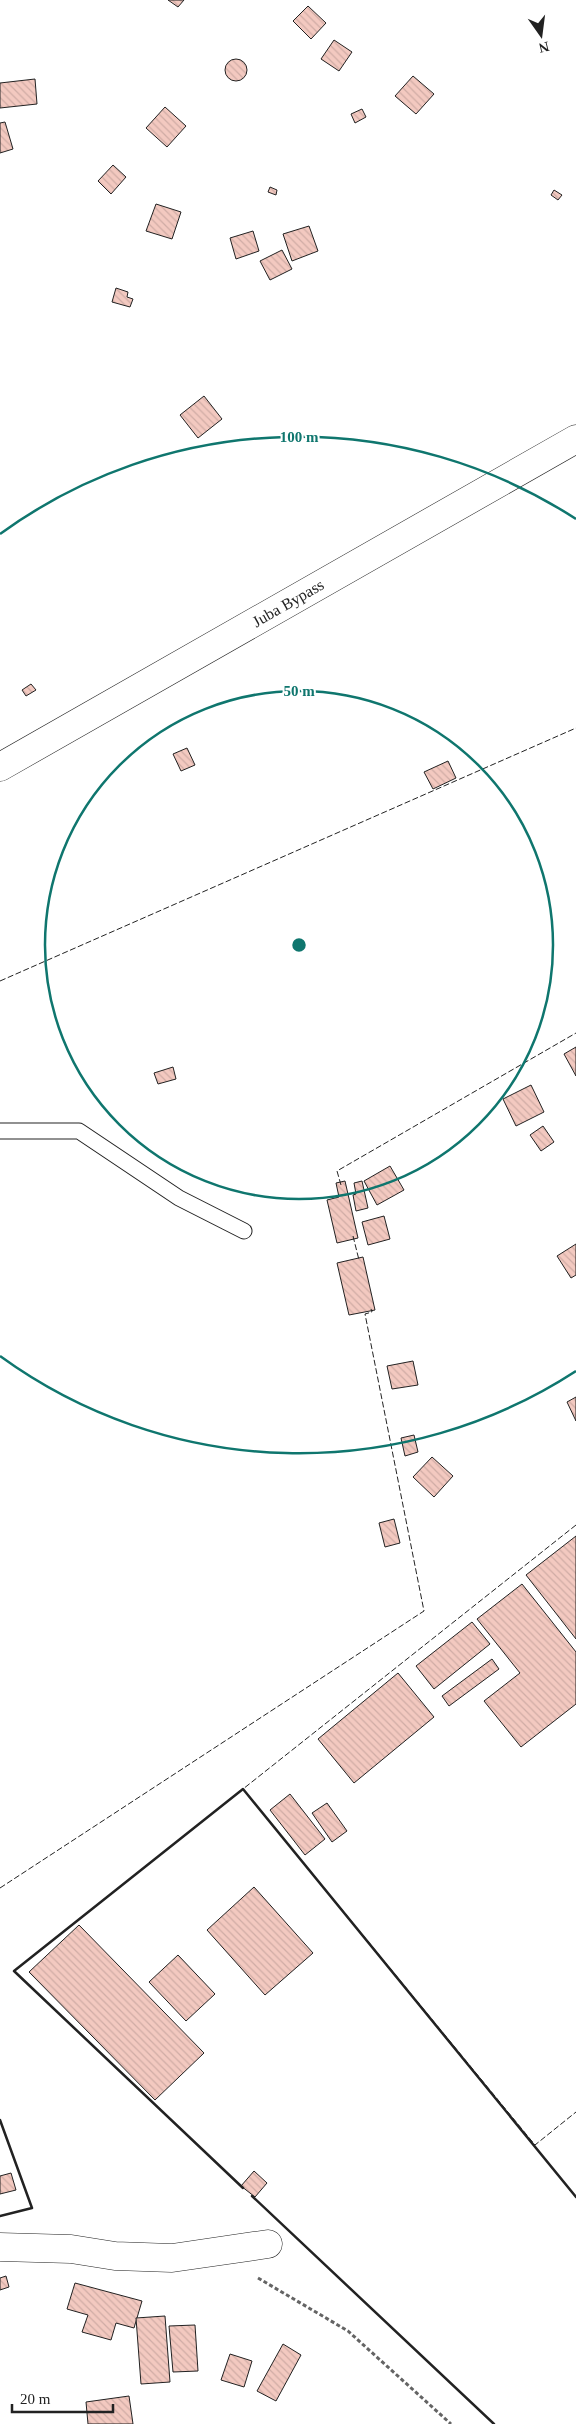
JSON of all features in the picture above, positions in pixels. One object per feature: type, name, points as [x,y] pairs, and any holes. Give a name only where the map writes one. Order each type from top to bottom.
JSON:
[{"type":"main road","name":"Juba Bypass","points":[[0,767],[576,439]]},
{"type":"main road","points":[[0,2247],[71,2249],[115,2256],[172,2258],[268,2244]]},
{"type":"lane","points":[[0,1131],[79,1131],[179,1198],[244,1231]]},
{"type":"path","points":[[257,2277],[348,2330],[451,2424]]},
{"type":"building","points":[[168,0],[184,0],[178,7]]},
{"type":"building","points":[[308,6],[326,23],[311,39],[293,21]]},
{"type":"building","points":[[334,40],[352,52],[339,71],[321,59]]},
{"type":"building","points":[[236,59],[244,62],[247,70],[244,78],[236,81],[228,78],[225,70],[228,62]]},
{"type":"building","points":[[413,76],[434,94],[416,114],[395,96]]},
{"type":"building","points":[[35,79],[37,104],[0,108],[0,83]]},
{"type":"building","points":[[165,107],[186,126],[167,147],[146,128]]},
{"type":"building","points":[[362,109],[366,117],[355,123],[351,114]]},
{"type":"building","points":[[5,122],[13,149],[0,153],[0,123]]},
{"type":"building","points":[[113,165],[126,177],[111,194],[98,181]]},
{"type":"building","points":[[270,187],[277,190],[276,195],[268,192]]},
{"type":"building","points":[[554,190],[562,195],[558,200],[551,195]]},
{"type":"building","points":[[156,204],[181,212],[172,239],[146,231]]},
{"type":"building","points":[[309,226],[318,251],[292,261],[283,234]]},
{"type":"building","points":[[253,231],[259,251],[236,259],[230,238]]},
{"type":"building","points":[[282,250],[292,269],[270,280],[260,261]]},
{"type":"building","points":[[116,288],[128,292],[127,297],[133,299],[130,307],[112,302]]},
{"type":"building","points":[[204,396],[222,419],[198,438],[180,415]]},
{"type":"building","points":[[31,684],[36,690],[26,696],[22,690]]},
{"type":"building","points":[[187,748],[195,765],[181,771],[173,754]]},
{"type":"building","points":[[448,761],[456,778],[433,789],[424,772]]},
{"type":"building","points":[[576,1047],[576,1076],[564,1054]]},
{"type":"building","points":[[173,1067],[176,1079],[158,1084],[154,1073]]},
{"type":"building","points":[[531,1085],[544,1112],[516,1126],[503,1099]]},
{"type":"building","points":[[543,1126],[554,1142],[541,1151],[530,1135]]},
{"type":"building","points":[[390,1166],[404,1190],[377,1205],[364,1181]]},
{"type":"building","points":[[345,1181],[358,1238],[337,1243],[327,1200],[339,1197],[336,1183]]},
{"type":"building","points":[[362,1181],[368,1208],[356,1211],[353,1195],[356,1194],[354,1183]]},
{"type":"building","points":[[384,1216],[390,1239],[368,1245],[362,1222]]},
{"type":"building","points":[[576,1244],[576,1275],[571,1278],[557,1256]]},
{"type":"building","points":[[363,1257],[375,1310],[349,1315],[337,1263]]},
{"type":"building","points":[[413,1361],[418,1385],[392,1389],[387,1366]]},
{"type":"building","points":[[576,1397],[576,1421],[567,1402]]},
{"type":"building","points":[[414,1435],[418,1452],[405,1456],[401,1438]]},
{"type":"building","points":[[432,1457],[453,1476],[434,1497],[413,1477]]},
{"type":"building","points":[[394,1519],[400,1543],[385,1547],[379,1523]]},
{"type":"building","points":[[576,1536],[576,1639],[526,1575]]},
{"type":"building","points":[[522,1584],[576,1652],[576,1704],[521,1747],[484,1701],[520,1673],[477,1619]]},
{"type":"building","points":[[472,1622],[490,1644],[434,1689],[416,1666]]},
{"type":"building","points":[[492,1659],[499,1669],[449,1706],[442,1696]]},
{"type":"building","points":[[398,1673],[434,1717],[354,1783],[318,1739]]},
{"type":"building","points":[[290,1794],[325,1839],[305,1855],[270,1810]]},
{"type":"building","points":[[327,1803],[347,1831],[332,1842],[312,1813]]},
{"type":"building","points":[[254,1887],[313,1953],[265,1995],[207,1930]]},
{"type":"building","points":[[79,1925],[204,2053],[155,2100],[29,1972]]},
{"type":"building","points":[[178,1955],[215,1994],[186,2021],[149,1982]]},
{"type":"building","points":[[254,2171],[267,2183],[255,2197],[241,2186]]},
{"type":"building","points":[[11,2173],[16,2190],[0,2194],[0,2176]]},
{"type":"building","points":[[6,2276],[9,2287],[0,2290],[0,2278]]},
{"type":"building","points":[[75,2283],[142,2301],[134,2328],[116,2323],[111,2340],[82,2332],[88,2315],[67,2309]]},
{"type":"building","points":[[165,2316],[170,2382],[141,2384],[136,2318]]},
{"type":"building","points":[[195,2325],[198,2371],[173,2372],[169,2326]]},
{"type":"building","points":[[283,2344],[301,2355],[276,2401],[257,2391]]},
{"type":"building","points":[[230,2354],[252,2361],[244,2387],[221,2380]]},
{"type":"building","points":[[129,2396],[133,2424],[88,2424],[86,2402]]},
{"type":"fence","points":[[0,981],[576,728]]},
{"type":"fence","points":[[341,1185],[337,1171],[576,1033]]},
{"type":"fence","points":[[353,1236],[359,1260]]},
{"type":"fence","points":[[0,1888],[424,1611],[365,1314],[372,1312],[371,1309]]},
{"type":"fence","points":[[576,1525],[243,1789],[535,2145],[576,2112]]},
{"type":"wall","points":[[243,2188],[14,1971],[243,1789],[576,2197]]},
{"type":"wall","points":[[0,2120],[32,2208],[0,2216]]},
{"type":"wall","points":[[252,2196],[494,2424]]}]
